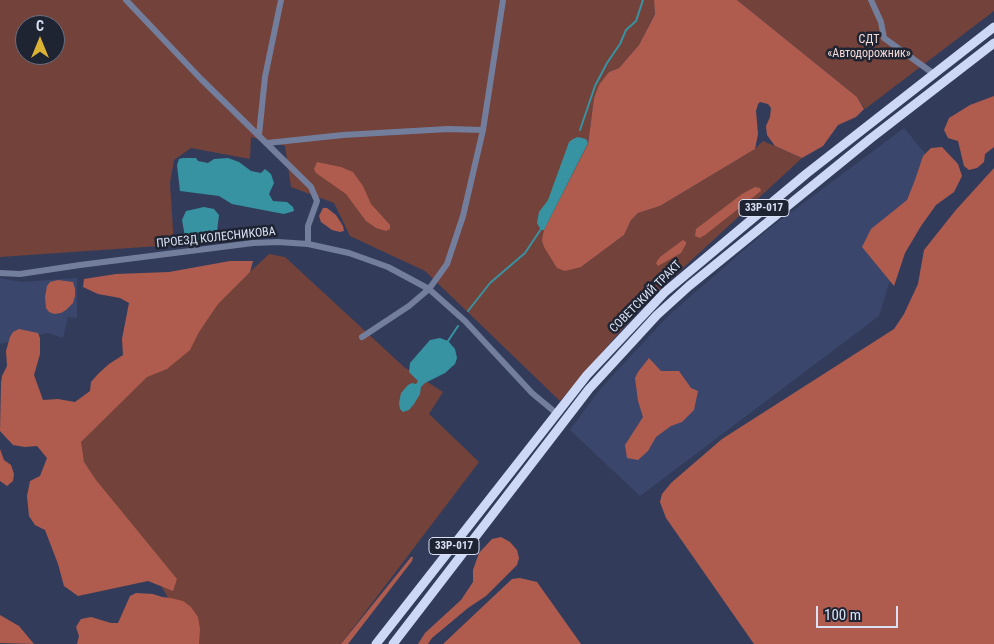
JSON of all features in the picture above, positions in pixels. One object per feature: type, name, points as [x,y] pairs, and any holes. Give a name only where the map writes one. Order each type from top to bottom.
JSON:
[{"type":"highway","name":"СОВЕТСКИЙ ТРАКТ","points":[[376,644],[587,375],[665,292],[799,179],[994,27]]},
{"type":"highway","name":"СОВЕТСКИЙ ТРАКТ","points":[[393,644],[564,420],[604,371],[671,302],[870,139],[994,43]]},
{"type":"highway","points":[[556,413],[564,420]]},
{"type":"street","points":[[126,0],[201,79],[311,186],[317,201],[308,226],[308,244]]},
{"type":"street","points":[[258,135],[265,77],[281,0]]},
{"type":"street","points":[[362,337],[409,306],[429,289],[447,264],[463,216],[483,130],[503,0]]},
{"type":"street","points":[[871,0],[881,22],[884,38],[934,74]]},
{"type":"street","points":[[267,143],[343,135],[483,130]]},
{"type":"street","name":"ПРОЕЗД КОЛЕСНИКОВА","points":[[0,273],[20,274],[248,243],[308,244],[349,252],[372,260],[429,289],[465,321],[532,393],[556,413]]},
{"type":"shaded area","points":[[654,0],[737,0],[857,97],[864,109],[856,117],[838,125],[823,146],[802,158],[775,146],[767,135],[766,126],[771,108],[768,104],[760,102],[756,111],[758,134],[755,149],[660,206],[638,213],[631,220],[624,235],[581,267],[565,271],[557,268],[544,247],[542,240],[544,230],[588,144],[594,98],[599,85],[609,72],[619,68],[639,45],[655,14]]},
{"type":"shaded area","points":[[994,96],[994,147],[985,154],[984,162],[977,168],[969,170],[964,166],[958,141],[948,138],[944,130],[949,118],[970,105]]},
{"type":"shaded area","points":[[904,128],[928,157],[879,316],[640,496],[570,430],[601,388],[669,315],[766,231]]},
{"type":"shaded area","points":[[578,137],[586,139],[588,143],[544,230],[541,230],[537,223],[539,212],[548,200],[569,142]]},
{"type":"shaded area","points":[[942,147],[958,164],[962,176],[954,192],[936,205],[921,226],[905,253],[894,286],[862,247],[871,229],[907,200],[923,156],[931,148]]},
{"type":"shaded area","points":[[196,158],[198,161],[208,163],[214,159],[228,158],[239,162],[251,171],[261,173],[265,169],[271,174],[274,183],[269,194],[273,201],[287,202],[293,207],[294,211],[284,214],[232,204],[219,196],[180,191],[177,165],[179,159]]},
{"type":"shaded area","points":[[317,162],[341,167],[353,172],[363,186],[371,204],[390,225],[390,229],[386,231],[376,228],[366,221],[346,194],[316,173],[314,169]]},
{"type":"shaded area","points":[[994,168],[994,644],[754,644],[666,518],[660,502],[662,494],[671,483],[722,439],[894,329],[904,314],[918,284],[924,250],[955,211]]},
{"type":"shaded area","points":[[755,187],[760,188],[761,191],[705,235],[700,238],[695,236],[696,229],[742,194]]},
{"type":"shaded area","points":[[204,207],[214,209],[219,215],[217,231],[205,240],[186,242],[182,220],[186,211]]},
{"type":"shaded area","points":[[323,208],[327,208],[336,215],[344,231],[332,230],[321,222],[319,216]]},
{"type":"shaded area","points":[[683,240],[686,244],[681,253],[658,266],[656,263],[660,257]]},
{"type":"shaded area","points":[[230,261],[253,261],[250,272],[218,304],[199,332],[190,350],[167,369],[147,377],[81,442],[84,462],[96,480],[177,579],[173,591],[148,581],[78,596],[64,586],[45,530],[35,525],[29,516],[27,496],[30,481],[40,476],[47,458],[37,446],[13,445],[0,431],[1,383],[7,366],[6,351],[10,337],[13,332],[19,329],[38,333],[40,338],[40,354],[34,375],[43,400],[58,399],[75,402],[90,391],[91,382],[98,374],[123,355],[122,339],[129,303],[120,298],[98,294],[83,287],[84,279],[116,274],[169,272]]},
{"type":"shaded area","points":[[0,278],[22,282],[77,278],[77,318],[68,317],[63,338],[48,333],[0,344]]},
{"type":"shaded area","points":[[58,280],[73,282],[75,296],[73,303],[66,310],[54,314],[46,308],[45,297],[47,286],[50,282]]},
{"type":"shaded area","points":[[440,338],[448,341],[455,349],[457,358],[455,364],[445,373],[425,383],[421,387],[420,394],[414,404],[409,410],[403,412],[400,409],[399,403],[401,393],[408,385],[416,384],[418,381],[409,372],[410,363],[430,340]]},
{"type":"shaded area","points":[[649,358],[661,371],[679,371],[691,388],[698,391],[694,410],[682,422],[671,426],[656,437],[648,451],[638,460],[627,458],[625,445],[643,417],[638,401],[635,378]]},
{"type":"shaded area","points":[[0,449],[4,460],[11,465],[14,474],[13,481],[7,486],[0,481]]},
{"type":"shaded area","points":[[501,537],[510,542],[517,550],[519,558],[517,565],[486,596],[468,608],[432,638],[428,644],[418,644],[425,633],[461,600],[473,582],[473,570],[479,553],[492,539]]},
{"type":"shaded area","points":[[411,557],[413,557],[412,561],[348,644],[341,644]]},
{"type":"shaded area","points":[[520,578],[537,582],[581,644],[443,644],[512,579]]},
{"type":"shaded area","points":[[136,593],[153,594],[183,601],[191,607],[198,617],[200,629],[199,644],[77,644],[79,636],[76,627],[81,619],[91,617],[111,623],[118,623],[130,596]]},
{"type":"shaded area","points":[[0,615],[19,626],[34,644],[0,643]]},
{"type":"green space","points":[[0,0],[654,0],[655,13],[639,45],[619,68],[609,72],[594,98],[588,143],[581,267],[624,235],[631,220],[638,213],[660,206],[755,149],[763,141],[802,158],[643,305],[560,401],[425,271],[350,236],[334,203],[291,187],[285,146],[251,137],[250,159],[191,148],[174,160],[170,183],[174,245],[0,257]]},
{"type":"green space","name":"СДТ «Автодорожник»","points":[[737,0],[994,0],[994,11],[865,109],[857,97]]},
{"type":"green space","points":[[269,254],[285,257],[404,367],[443,392],[429,414],[479,462],[341,644],[194,644],[132,534],[63,448]]},
{"type":"waterway","points":[[580,130],[595,86],[620,44],[626,30],[636,21],[643,0]]},
{"type":"waterway","points":[[468,311],[490,283],[525,253],[541,229]]},
{"type":"waterway","points":[[448,341],[458,326]]}]
